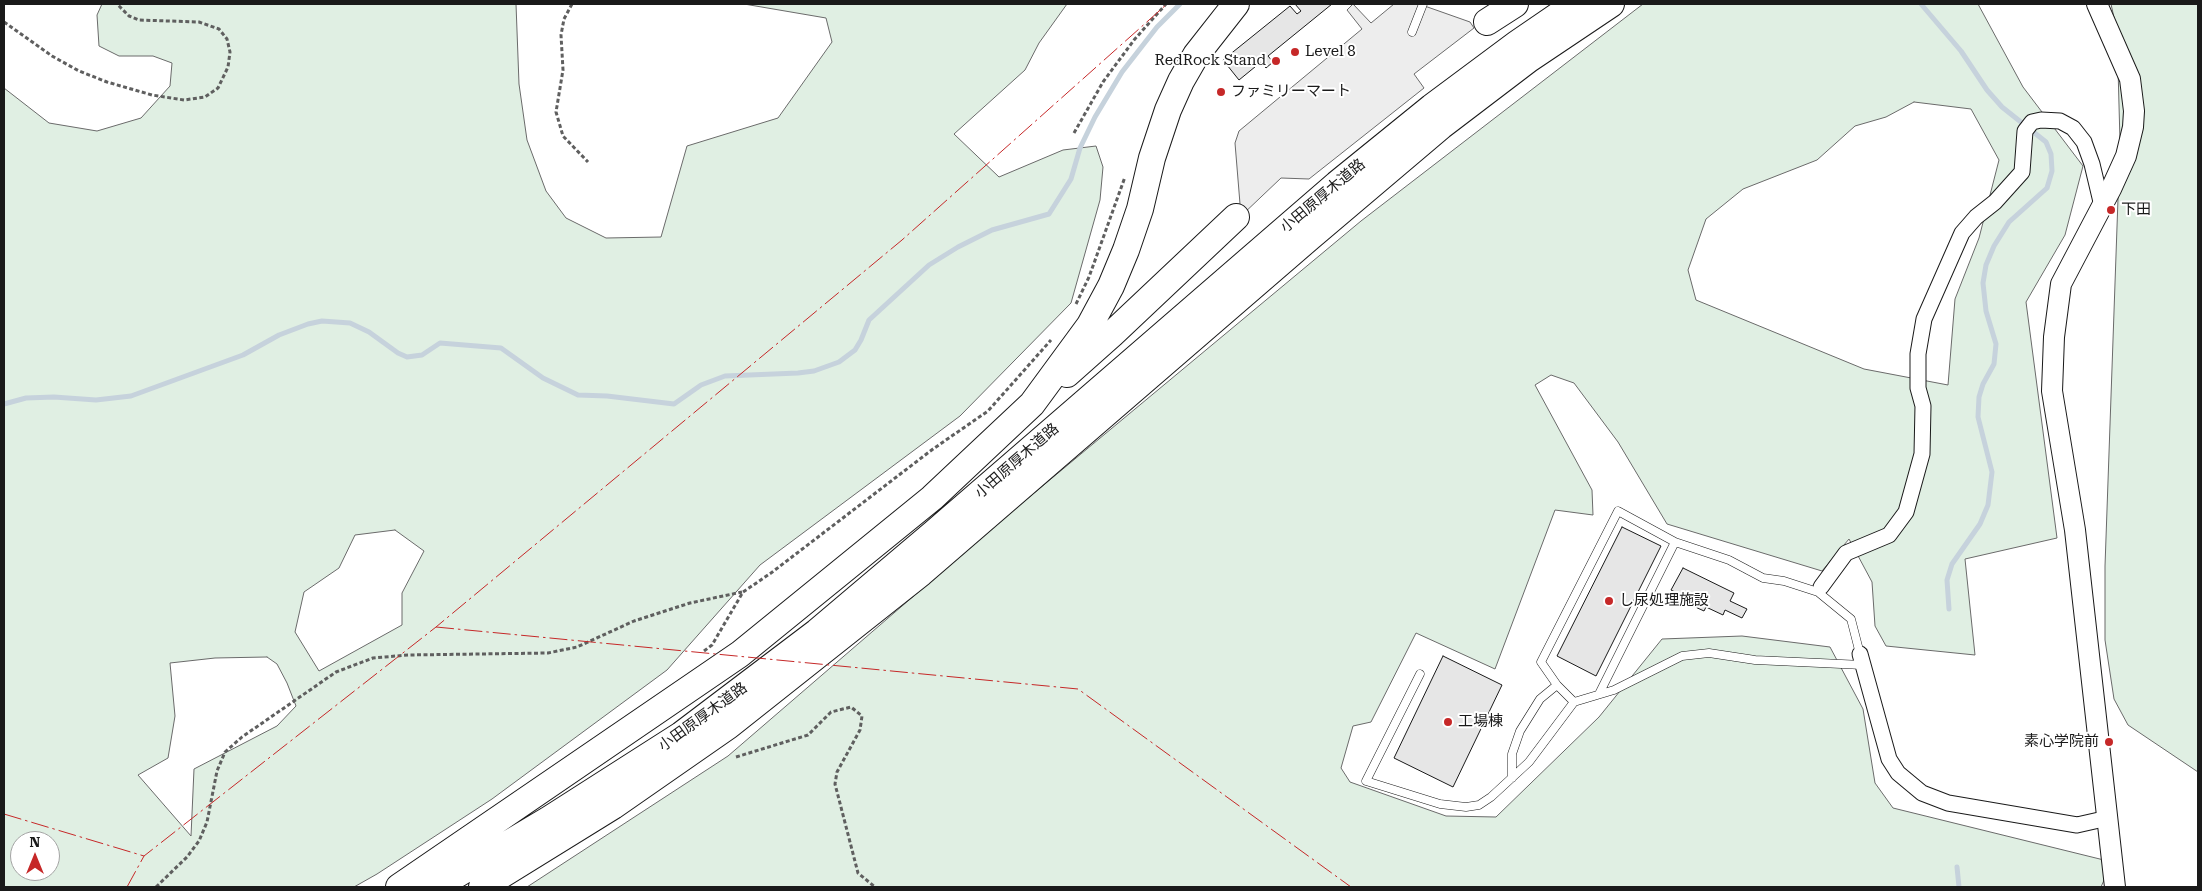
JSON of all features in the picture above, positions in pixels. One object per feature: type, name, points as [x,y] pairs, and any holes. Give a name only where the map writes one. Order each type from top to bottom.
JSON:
[{"type":"highway","points":[[1032,404],[1090,325],[1110,286],[1138,216],[1152,158],[1168,110],[1181,81],[1196,55],[1236,4]]},
{"type":"highway","points":[[1487,22],[1515,4]]},
{"type":"highway","name":"小田原厚木道路","points":[[436,887],[548,820],[681,735],[817,632],[1337,184],[1432,107],[1518,43],[1575,4]]},
{"type":"highway","name":"小田原厚木道路","points":[[482,887],[613,806],[736,720],[921,573],[1441,126],[1529,59],[1611,4]]},
{"type":"highway","points":[[399,887],[740,654],[932,498],[1032,404],[1112,334],[1236,217]]},
{"type":"street","points":[[2097,4],[2130,79],[2134,111],[2133,126],[2126,156],[2061,284],[2054,337],[2052,391],[2075,530],[2108,818],[2114,887]]},
{"type":"street","points":[[1820,589],[1846,553],[1889,535],[1899,524],[1906,512],[1922,454],[1922,406],[1918,388],[1918,354],[1924,319],[1962,233],[1976,217],[1996,202],[2022,172],[2025,130],[2032,122],[2041,120],[2060,121],[2073,128],[2084,142],[2092,164],[2102,206]]},
{"type":"street","points":[[1861,660],[1889,759],[1898,773],[1922,793],[1948,803],[2077,825],[2108,818]]},
{"type":"lane","points":[[1412,32],[1423,4]]},
{"type":"lane","points":[[1420,674],[1366,781],[1440,804],[1466,807],[1479,805],[1491,797],[1529,762],[1574,702],[1614,690],[1682,656],[1708,653],[1755,660],[1861,660],[1851,619],[1820,589],[1763,578],[1729,560],[1675,542],[1618,510],[1541,662],[1557,685],[1574,702]]},
{"type":"lane","points":[[1599,694],[1675,542]]},
{"type":"lane","points":[[1512,778],[1512,754],[1520,731],[1540,699],[1557,685]]},
{"type":"path","points":[[4,22],[52,56],[79,71],[106,82],[152,95],[184,100],[205,97],[218,88],[228,67],[230,52],[227,39],[219,29],[199,22],[139,20],[129,16],[117,4]]},
{"type":"path","points":[[572,4],[564,19],[561,34],[562,70],[556,112],[564,136],[588,162]]},
{"type":"path","points":[[1074,133],[1103,82],[1134,40],[1166,4]]},
{"type":"path","points":[[1074,308],[1089,277],[1127,172]]},
{"type":"path","points":[[156,887],[187,858],[199,841],[207,822],[217,771],[225,752],[242,737],[336,672],[374,658],[408,655],[548,652],[577,647],[634,621],[690,603],[743,592],[771,573],[933,449],[988,411],[1053,338]]},
{"type":"path","points":[[698,657],[712,645],[743,592]]},
{"type":"path","points":[[736,757],[808,735],[832,712],[851,707],[862,716],[860,730],[837,772],[835,784],[858,873],[875,887]]},
{"type":"green space","points":[[102,4],[516,4],[519,84],[527,140],[546,191],[566,218],[606,238],[661,237],[687,146],[778,118],[832,42],[826,18],[744,4],[1067,4],[1039,43],[1025,70],[954,134],[999,177],[1063,150],[1096,146],[1103,167],[1100,200],[1071,303],[960,416],[760,565],[667,670],[492,799],[377,874],[354,887],[4,887],[4,88],[49,123],[97,131],[141,118],[170,86],[172,63],[153,56],[119,56],[99,46],[97,15]],"holes":[[[395,530],[424,551],[402,593],[402,625],[319,671],[295,632],[304,592],[339,568],[355,535]],[[267,657],[277,664],[296,706],[277,726],[194,769],[191,836],[138,775],[168,758],[175,716],[170,663],[215,658]]]},
{"type":"green space","points":[[1643,4],[1978,4],[2023,87],[2083,166],[2065,235],[2026,302],[2057,538],[1965,559],[1975,655],[1886,646],[1875,626],[1872,582],[1849,539],[1822,571],[1667,524],[1618,442],[1574,383],[1551,375],[1535,385],[1592,490],[1593,515],[1555,510],[1495,669],[1416,633],[1371,722],[1353,726],[1341,768],[1350,782],[1446,816],[1496,817],[1599,717],[1662,639],[1742,636],[1830,647],[1863,709],[1875,783],[1893,808],[2112,862],[2101,887],[527,887],[728,756],[1010,513],[1361,221]],"holes":[[[1914,102],[1971,109],[1999,160],[1979,238],[1955,299],[1948,385],[1864,369],[1696,300],[1688,270],[1706,219],[1743,189],[1817,160],[1855,126],[1886,117]]]},
{"type":"green space","points":[[2111,4],[2198,4],[2198,772],[2128,725],[2114,699],[2105,640],[2105,566],[2120,142],[2117,31]]},
{"type":"shaded area","points":[[1353,4],[1371,23],[1394,4],[1419,4],[1470,22],[1474,28],[1414,74],[1424,88],[1309,179],[1281,178],[1241,216],[1235,143],[1239,131],[1362,29],[1347,10]]},
{"type":"building","points":[[1295,4],[1332,4],[1268,56],[1273,62],[1266,68],[1261,62],[1239,80],[1223,60],[1290,6],[1297,14],[1301,11]]},
{"type":"building","name":"し尿処理施設","points":[[1622,527],[1661,546],[1596,676],[1557,656]]},
{"type":"building","points":[[1683,568],[1734,593],[1730,601],[1747,609],[1742,618],[1725,610],[1723,615],[1706,607],[1704,611],[1691,605],[1693,601],[1671,590]]},
{"type":"building","name":"工場棟","points":[[1443,656],[1502,685],[1453,787],[1394,758]]},
{"type":"waterway","points":[[4,404],[26,398],[54,397],[96,400],[131,396],[243,355],[279,335],[322,321],[350,323],[369,332],[398,353],[407,357],[422,355],[440,343],[501,348],[543,378],[578,395],[607,396],[674,404],[701,385],[725,376],[814,371],[839,362],[855,350],[869,320],[929,265],[958,247],[992,230],[1049,214],[1071,179],[1080,148],[1095,117],[1122,72],[1157,27],[1180,4]]},
{"type":"waterway","points":[[1921,4],[1961,51],[1987,90],[2002,107],[2046,142],[2051,154],[2052,171],[2047,188],[2009,222],[1994,246],[1986,265],[1983,283],[1986,311],[1996,344],[1994,364],[1983,384],[1979,397],[1978,417],[1992,472],[1988,505],[1980,524],[1952,564],[1947,580],[1949,609]]},
{"type":"waterway","points":[[1957,867],[1959,887]]},
{"type":"power","points":[[127,887],[144,856],[436,627],[902,240],[1167,4]]},
{"type":"power","points":[[436,627],[1078,689],[1351,887]]},
{"type":"power","points":[[4,814],[144,856]]},
{"type":"place","name":"Level 8","points":[[1295,52]]},
{"type":"place","name":"RedRock Stand","points":[[1276,61]]},
{"type":"place","name":"ファミリーマート","points":[[1221,92]]},
{"type":"place","name":"下田","points":[[2111,210]]},
{"type":"place","name":"し尿処理施設","points":[[1609,601]]},
{"type":"place","name":"工場棟","points":[[1448,722]]},
{"type":"place","name":"素心学院前","points":[[2109,742]]}]
